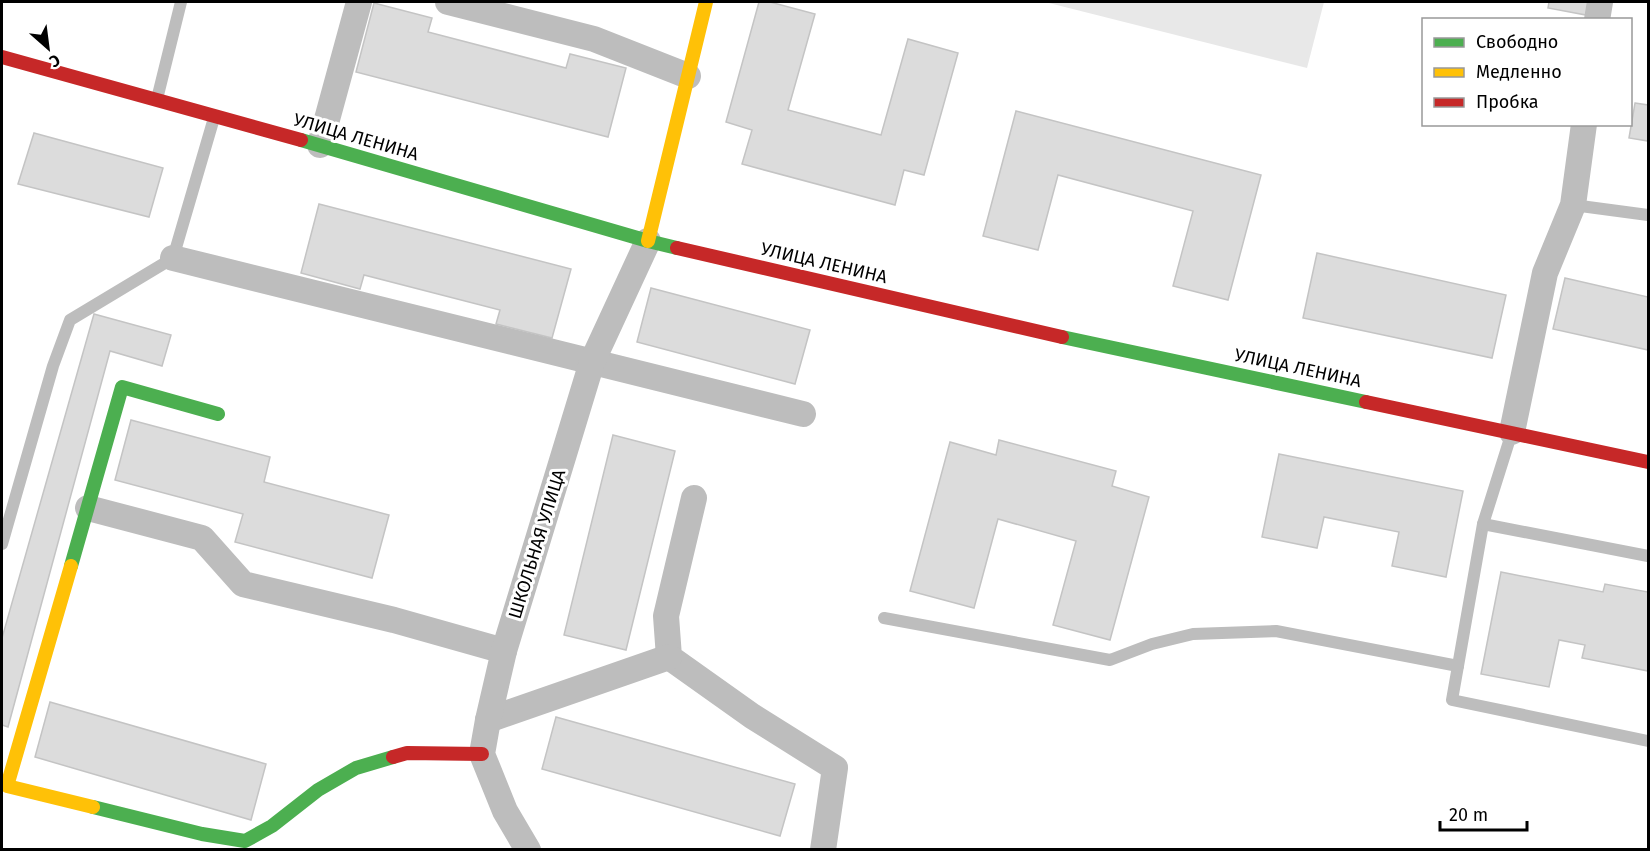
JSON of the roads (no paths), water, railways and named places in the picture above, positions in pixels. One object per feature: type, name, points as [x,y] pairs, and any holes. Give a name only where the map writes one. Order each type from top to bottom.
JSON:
[{"type":"main road","points":[[648,241],[706,2]]},
{"type":"main road","name":"УЛИЦА ЛЕНИНА","points":[[2,57],[320,145],[648,241],[1082,342],[1648,462]]},
{"type":"main road","points":[[218,414],[122,387],[7,786],[202,834],[246,842],[318,790],[356,768],[407,753],[482,754]]},
{"type":"street","points":[[320,145],[359,2]]},
{"type":"street","points":[[448,2],[594,39],[688,76]]},
{"type":"street","points":[[1597,18],[1600,2]]},
{"type":"street","points":[[1512,432],[1545,273],[1573,205],[1584,126]]},
{"type":"street","name":"ШКОЛЬНАЯ УЛИЦА","points":[[482,754],[504,651],[592,362],[648,241]]},
{"type":"street","points":[[173,258],[803,414]]},
{"type":"street","points":[[669,657],[666,616],[694,498]]},
{"type":"street","points":[[88,508],[202,538],[243,584],[394,620],[504,651]]},
{"type":"street","points":[[488,720],[669,657]]},
{"type":"street","points":[[669,657],[752,716],[835,768],[823,849]]},
{"type":"street","points":[[482,754],[505,811],[528,849]]},
{"type":"lane","points":[[157,100],[181,2]]},
{"type":"lane","points":[[2,544],[53,366],[70,320],[173,258],[215,117]]},
{"type":"lane","points":[[1573,205],[1648,215]]},
{"type":"lane","points":[[1512,432],[1483,524],[1452,700],[1648,741]]},
{"type":"lane","points":[[1483,524],[1648,556]]},
{"type":"lane","points":[[884,618],[1110,660],[1152,644],[1193,634],[1276,631],[1458,666]]}]
